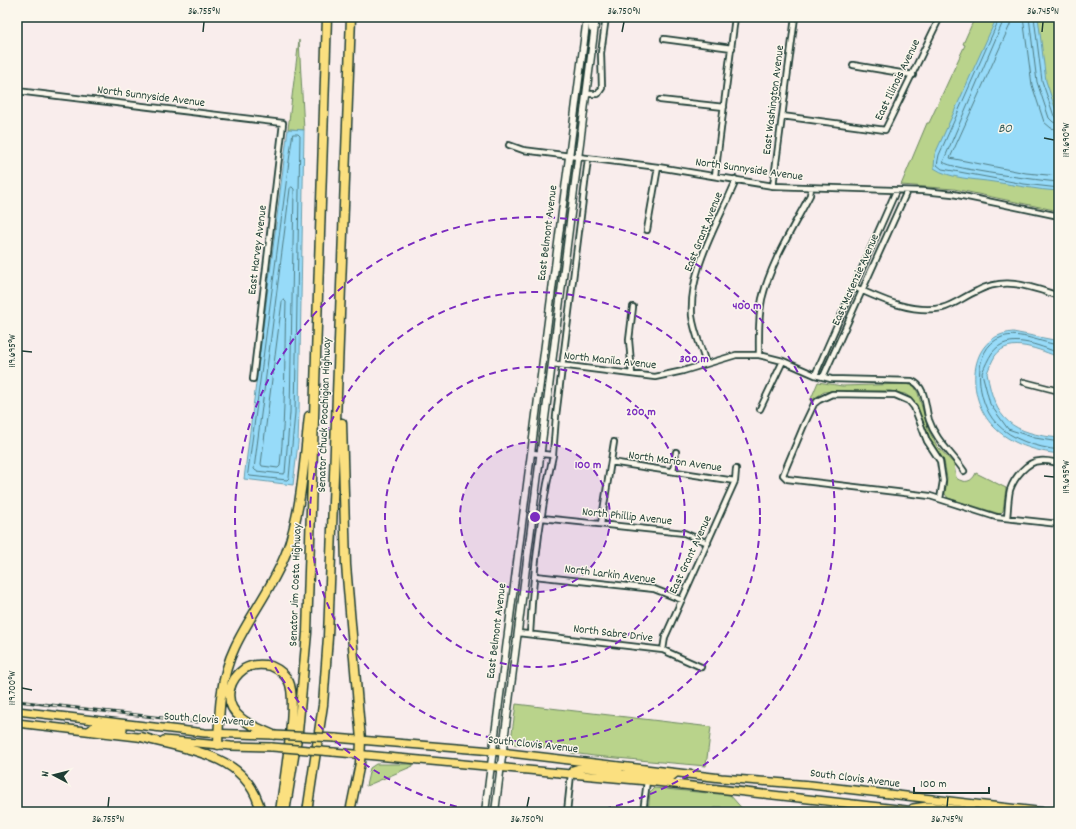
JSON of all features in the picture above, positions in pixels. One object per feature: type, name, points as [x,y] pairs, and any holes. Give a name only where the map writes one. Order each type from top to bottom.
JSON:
[{"type":"highway","name":"Senator Chuck Poochigian Highway","points":[[316,357],[327,17]]},
{"type":"highway","name":"Senator Chuck Poochigian Highway","points":[[307,812],[322,712],[327,664],[351,17]]},
{"type":"highway","points":[[339,356],[346,565],[361,740],[350,812]]},
{"type":"highway","points":[[218,745],[222,684],[231,655],[277,574],[294,526],[299,504],[316,357]]},
{"type":"highway","name":"Senator Jim Costa Highway","points":[[285,812],[298,732],[305,662],[316,357]]},
{"type":"highway","points":[[274,735],[254,727],[244,721],[237,714],[229,698],[232,684],[242,671],[251,666],[262,664],[274,668],[286,677],[291,687],[290,721],[280,812]]},
{"type":"highway","points":[[141,737],[208,755],[229,764],[249,785],[257,800],[261,812]]},
{"type":"main road","name":"South Clovis Avenue","points":[[17,711],[218,734],[335,738],[493,751],[676,773],[811,785],[1045,812]]},
{"type":"main road","name":"South Clovis Avenue","points":[[17,723],[218,745],[272,747],[360,754],[604,777],[924,812]]},
{"type":"main road","points":[[89,731],[95,726],[143,731],[169,729]]},
{"type":"main road","points":[[571,774],[574,770],[579,768],[611,772],[635,768]]},
{"type":"main road","points":[[604,777],[629,774],[670,778],[676,773]]},
{"type":"main road","points":[[901,809],[927,806],[964,810],[970,809],[972,804]]},
{"type":"street","name":"East Belmont Avenue","points":[[485,812],[587,17]]},
{"type":"street","points":[[592,17],[593,40]]},
{"type":"street","name":"East Belmont Avenue","points":[[495,812],[596,17]]},
{"type":"street","points":[[587,94],[598,94],[602,88],[601,53],[606,17]]},
{"type":"street","name":"East Grant Avenue","points":[[715,176],[735,17]]},
{"type":"street","name":"East Washington Avenue","points":[[773,186],[795,17]]},
{"type":"street","points":[[930,17],[939,18]]},
{"type":"street","name":"East Illinois Avenue","points":[[782,116],[885,130],[939,18]]},
{"type":"street","points":[[664,39],[732,48]]},
{"type":"street","points":[[853,65],[912,75]]},
{"type":"street","name":"North Sunnyside Avenue","points":[[17,91],[283,123]]},
{"type":"street","points":[[660,100],[724,107]]},
{"type":"street","name":"East Harvey Avenue","points":[[253,379],[283,123]]},
{"type":"street","name":"North Sunnyside Avenue","points":[[509,145],[523,150],[658,167],[773,186],[937,192],[970,196],[1059,216]]},
{"type":"street","points":[[530,634],[542,518],[553,455],[556,416],[588,159]]},
{"type":"street","points":[[647,230],[658,167]]},
{"type":"street","name":"East Grant Avenue","points":[[706,364],[692,318],[692,298],[697,269],[734,186],[735,179]]},
{"type":"street","points":[[758,354],[759,324],[763,298],[772,269],[810,195],[811,188]]},
{"type":"street","name":"East McKenzie Avenue","points":[[815,375],[896,191]]},
{"type":"street","name":"East McKenzie Avenue","points":[[822,377],[907,191]]},
{"type":"street","points":[[854,287],[893,304],[930,309],[947,306],[978,290],[1001,283],[1024,284],[1059,296]]},
{"type":"street","points":[[632,374],[629,340],[633,308]]},
{"type":"street","name":"North Manila Avenue","points":[[552,364],[662,377],[736,355],[758,354],[783,360],[822,377],[848,381],[905,380],[915,382],[922,391],[930,421],[939,440],[964,471]]},
{"type":"street","points":[[760,409],[783,360]]},
{"type":"street","points":[[1024,382],[1059,391]]},
{"type":"street","points":[[940,499],[943,481],[940,461],[927,441],[914,407],[909,402],[895,395],[832,394],[819,400],[814,404],[804,424],[783,475],[787,479],[940,499],[986,514],[1059,524]]},
{"type":"street","points":[[601,524],[614,442]]},
{"type":"street","points":[[673,472],[676,452]]},
{"type":"street","points":[[531,453],[553,455]]},
{"type":"street","points":[[1007,518],[1010,491],[1014,482],[1023,471],[1030,464],[1040,461],[1059,463]]},
{"type":"street","name":"North Marion Avenue","points":[[611,462],[735,481]]},
{"type":"street","name":"East Grant Avenue","points":[[663,650],[665,637],[735,481],[736,469]]},
{"type":"street","name":"North Phillip Avenue","points":[[542,518],[684,533],[708,542]]},
{"type":"street","name":"North Larkin Avenue","points":[[535,576],[654,589],[682,600]]},
{"type":"street","name":"North Sabre Drive","points":[[518,633],[663,650],[701,667]]},
{"type":"street","points":[[567,812],[571,774]]},
{"type":"street","points":[[643,812],[647,782]]},
{"type":"green space","name":"BO","points":[[975,17],[1054,17],[1059,56],[1059,211],[954,189],[901,185],[927,123],[929,123],[965,45],[963,44]]},
{"type":"green space","points":[[299,40],[304,130],[288,129]]},
{"type":"green space","points":[[818,382],[842,386],[906,384],[914,386],[918,393],[928,429],[937,446],[954,464],[956,478],[962,481],[968,481],[976,473],[1006,488],[1003,511],[1000,514],[948,498],[945,494],[947,478],[944,461],[931,441],[918,410],[911,398],[905,394],[890,391],[833,391],[824,392],[810,401]]},
{"type":"green space","points":[[516,704],[711,727],[706,766],[594,756],[572,753],[566,750],[514,744],[511,740]]},
{"type":"green space","points":[[376,764],[413,764],[413,766],[366,786],[370,768]]},
{"type":"green space","points":[[654,788],[730,795],[745,812],[726,811],[721,807],[716,807],[709,812],[648,812],[650,792]]},
{"type":"water","name":"BO","points":[[997,17],[1038,17],[1046,81],[1059,120],[1059,191],[1035,189],[963,178],[940,172],[934,168],[935,154]]},
{"type":"water","points":[[288,129],[304,130],[299,413],[298,443],[293,485],[244,479]]},
{"type":"water","points":[[1013,332],[1059,341],[1059,357],[1026,346],[1009,346],[1001,350],[995,356],[987,373],[990,389],[995,403],[1008,422],[1018,428],[1043,436],[1059,438],[1059,454],[1032,449],[1007,438],[993,426],[984,414],[978,400],[975,385],[975,370],[979,356],[986,344],[998,336]]},
{"type":"railway","points":[[17,701],[197,722]]}]
